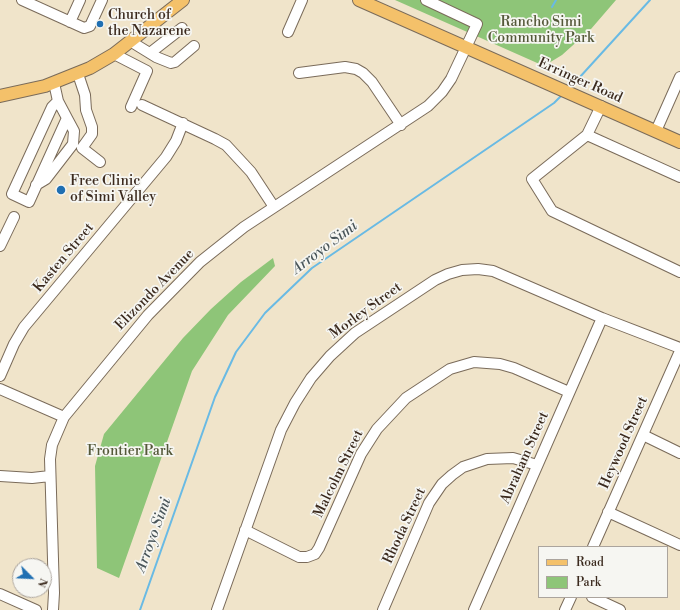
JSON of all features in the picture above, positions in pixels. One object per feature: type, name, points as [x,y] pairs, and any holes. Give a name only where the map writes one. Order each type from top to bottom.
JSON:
[{"type":"main road","points":[[0,96],[54,83],[78,74],[114,54],[183,0]]},
{"type":"main road","name":"Erringer Road","points":[[363,1],[680,142]]},
{"type":"street","points":[[22,0],[70,22],[88,28],[102,0]]},
{"type":"street","points":[[70,22],[80,0]]},
{"type":"street","points":[[288,32],[302,0]]},
{"type":"street","name":"Elizondo Avenue","points":[[53,610],[54,593],[50,476],[52,445],[64,417],[148,315],[177,284],[222,243],[428,106],[442,92],[466,48],[477,24],[426,0]]},
{"type":"street","points":[[150,53],[182,28]]},
{"type":"street","points":[[130,41],[171,63],[175,62],[194,46]]},
{"type":"street","points":[[114,54],[146,69],[147,71],[131,106]]},
{"type":"street","points":[[299,73],[345,67],[356,69],[372,82],[401,124]]},
{"type":"street","points":[[78,74],[85,95],[86,110],[92,127],[92,134],[82,148],[100,162]]},
{"type":"street","points":[[656,131],[680,77]]},
{"type":"street","points":[[36,185],[46,179],[73,144],[74,131],[58,101],[54,83]]},
{"type":"street","points":[[58,101],[52,107],[12,194],[29,202],[67,118]]},
{"type":"street","points":[[142,105],[216,139],[236,154],[252,172],[274,207]]},
{"type":"street","points":[[600,106],[587,135],[532,179],[552,212],[680,272]]},
{"type":"street","name":"Kasten Street","points":[[0,376],[14,344],[24,327],[166,158],[176,141],[183,123]]},
{"type":"street","points":[[587,135],[680,176]]},
{"type":"street","points":[[0,246],[14,217]]},
{"type":"street","name":"Morley Street","points":[[216,610],[281,430],[295,403],[311,378],[330,356],[355,333],[435,280],[462,270],[478,269],[493,271],[680,350]]},
{"type":"street","name":"Abraham Street","points":[[474,610],[602,318]]},
{"type":"street","name":"Heywood Street","points":[[593,546],[680,350]]},
{"type":"street","name":"Malcolm Street","points":[[245,530],[299,557],[306,557],[315,554],[361,454],[377,428],[406,398],[450,369],[474,362],[500,364],[514,368],[569,392]]},
{"type":"street","points":[[0,388],[64,417]]},
{"type":"street","points":[[643,435],[680,453]]},
{"type":"street","name":"Rhoda Street","points":[[383,610],[429,503],[442,484],[452,475],[469,465],[487,459],[513,458],[537,465]]},
{"type":"street","points":[[0,476],[32,478],[50,476]]},
{"type":"street","points":[[608,512],[680,545]]},
{"type":"street","points":[[0,594],[36,610]]},
{"type":"street","points":[[565,610],[571,598]]},
{"type":"street","points":[[594,598],[620,610]]},
{"type":"green space","name":"Rancho Simi Community Park","points":[[395,0],[616,0],[591,29],[562,55],[544,66]]},
{"type":"green space","name":"Frontier Park","points":[[273,258],[275,266],[228,315],[192,371],[119,578],[97,568],[95,466],[104,434],[183,338],[211,309],[241,282]]},
{"type":"waterway","points":[[552,7],[556,0]]},
{"type":"waterway","name":"Arroyo Simi","points":[[569,89],[650,0]]},
{"type":"waterway","name":"Arroyo Simi","points":[[140,610],[215,397],[236,352],[265,313],[312,268],[554,103],[563,94]]},
{"type":"place","name":"Church of the Nazarene","points":[[100,24]]},
{"type":"place","name":"Free Clinic of Simi Valley","points":[[61,190]]}]
